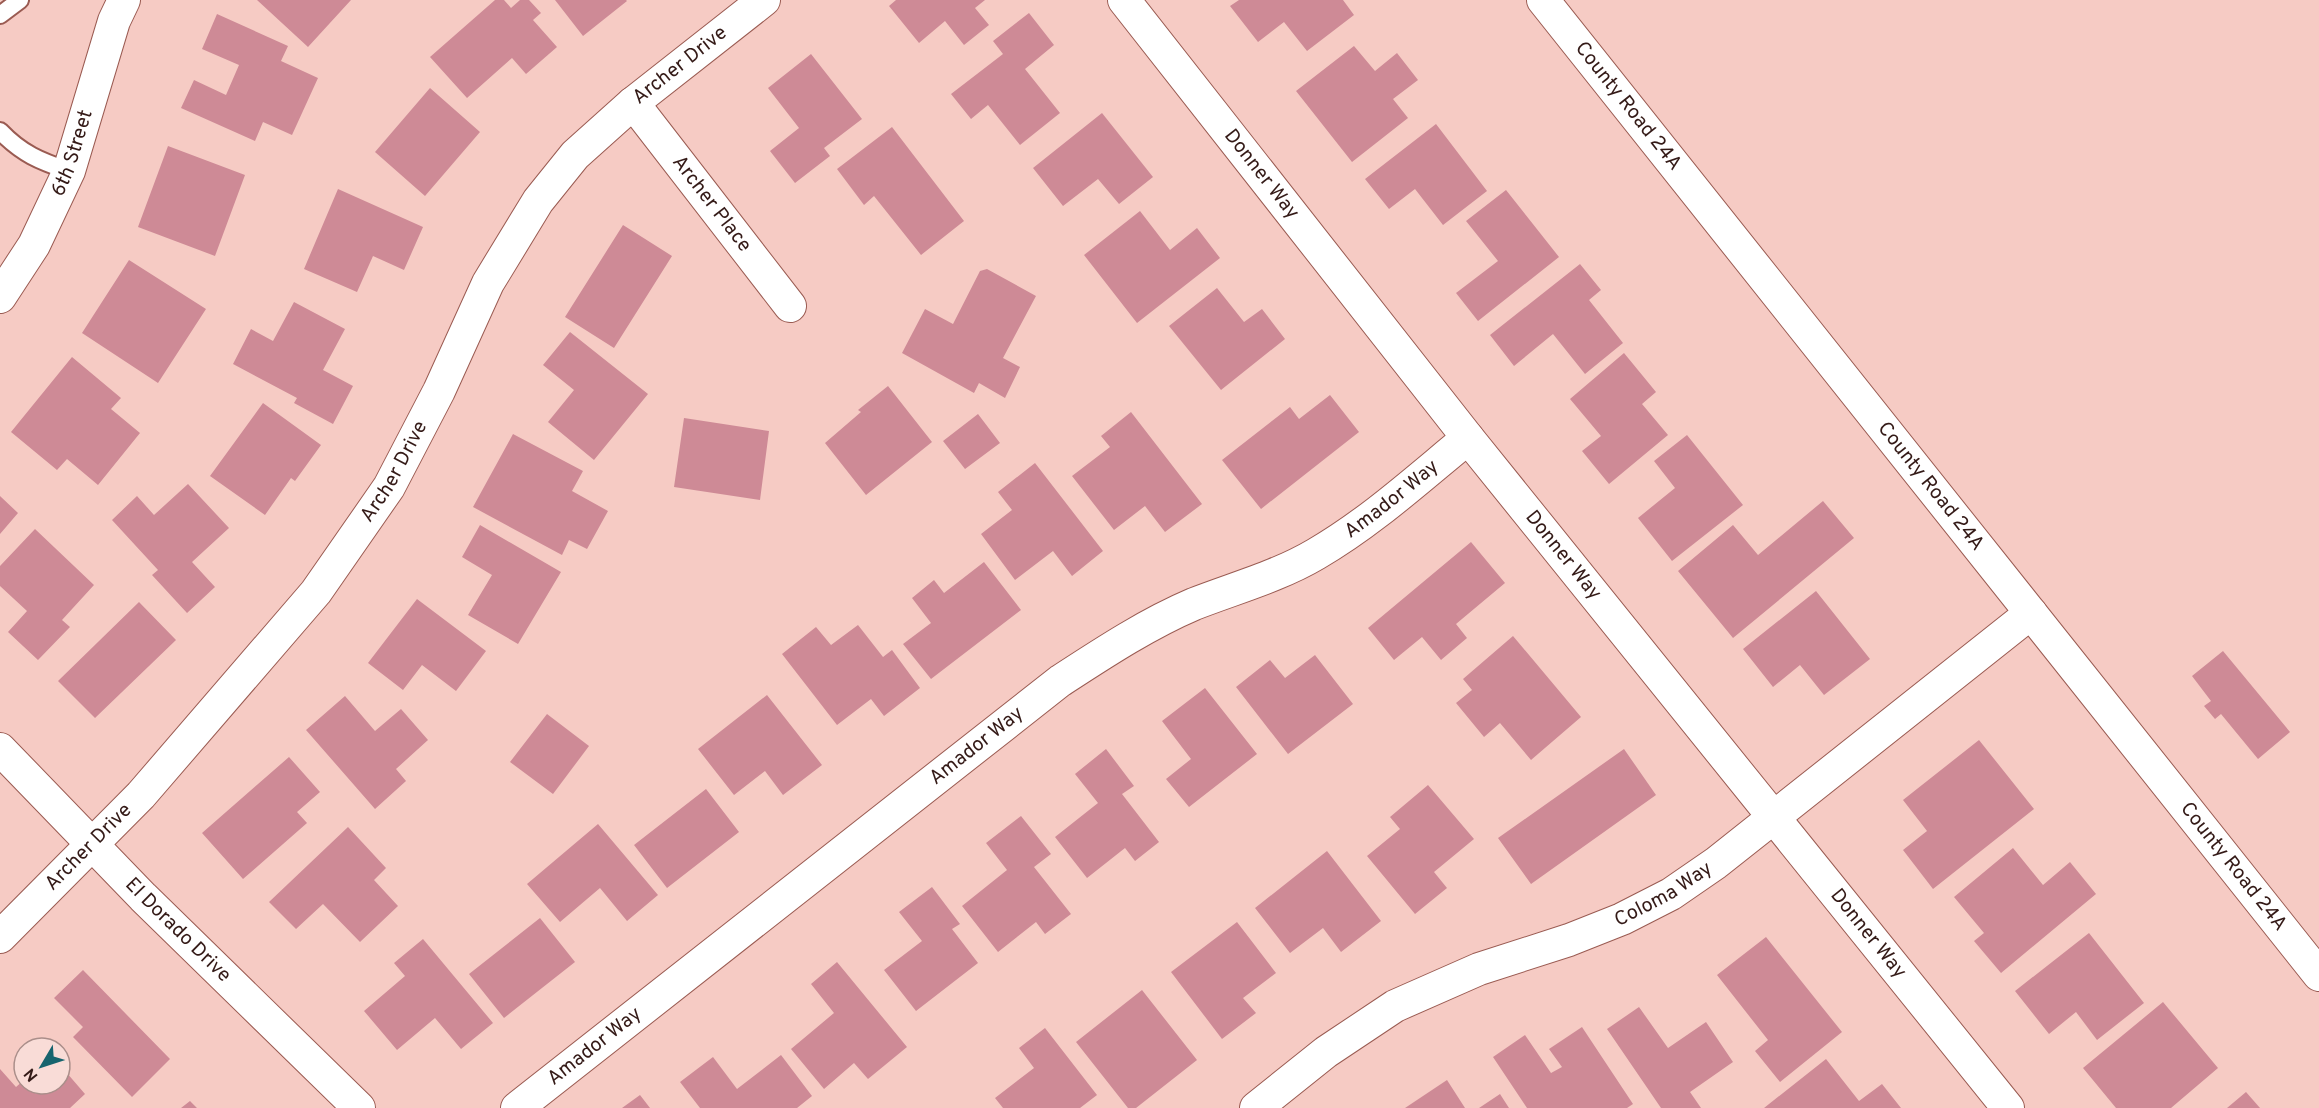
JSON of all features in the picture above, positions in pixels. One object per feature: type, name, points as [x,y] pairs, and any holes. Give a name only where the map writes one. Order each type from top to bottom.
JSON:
[{"type":"street","name":"6th Street","points":[[0,297],[34,245],[69,171],[114,21],[124,0]]},
{"type":"street","name":"Archer Drive","points":[[0,937],[141,795],[316,592],[389,487],[439,391],[488,283],[538,201],[575,155],[633,103],[764,0]]},
{"type":"street","name":"Donner Way","points":[[1124,0],[1468,438],[2008,1108]]},
{"type":"street","name":"County Road 24A","points":[[1543,0],[2319,975]]},
{"type":"street","name":"Archer Place","points":[[633,103],[790,306]]},
{"type":"street","name":"Amador Way","points":[[517,1108],[1060,681],[1119,643],[1193,605],[1269,576],[1315,555],[1359,526],[1468,438]]},
{"type":"street","name":"Coloma Way","points":[[1256,1108],[1326,1052],[1395,1006],[1479,969],[1569,940],[1622,919],[1671,894],[1716,863],[2031,613]]},
{"type":"street","name":"El Dorado Drive","points":[[0,749],[92,845],[359,1108]]},
{"type":"lane","points":[[0,15],[20,0]]},
{"type":"lane","points":[[0,131],[14,145],[35,159],[69,171]]},
{"type":"building","points":[[257,0],[351,0],[308,47]]},
{"type":"building","points":[[495,0],[504,0],[511,8],[520,0],[529,0],[541,13],[533,20],[557,47],[526,74],[512,58],[467,98],[430,57]]},
{"type":"building","points":[[555,0],[626,0],[627,1],[583,36]]},
{"type":"building","points":[[896,0],[985,0],[975,8],[989,25],[964,45],[945,21],[919,43],[889,6]]},
{"type":"building","points":[[1239,0],[1343,0],[1354,15],[1307,51],[1284,22],[1258,42],[1230,6]]},
{"type":"building","points":[[1029,13],[1054,45],[1025,69],[1060,113],[1020,145],[988,105],[971,119],[951,94],[1003,54],[993,41]]},
{"type":"building","points":[[217,14],[288,46],[281,61],[318,78],[292,135],[263,122],[255,141],[181,108],[194,80],[226,95],[239,65],[202,49]]},
{"type":"building","points":[[1354,46],[1375,71],[1397,53],[1418,80],[1393,99],[1408,118],[1352,162],[1296,91]]},
{"type":"building","points":[[811,54],[862,119],[824,148],[830,156],[795,183],[770,151],[799,128],[768,88]]},
{"type":"building","points":[[430,88],[480,132],[425,196],[375,152]]},
{"type":"building","points":[[1102,113],[1153,177],[1119,204],[1098,179],[1063,206],[1033,168]]},
{"type":"building","points":[[1436,124],[1487,191],[1443,225],[1415,189],[1389,209],[1365,179]]},
{"type":"building","points":[[892,127],[964,221],[921,255],[874,196],[864,205],[837,169]]},
{"type":"building","points":[[168,146],[245,175],[215,256],[138,227]]},
{"type":"building","points":[[338,189],[423,227],[404,270],[373,256],[357,292],[304,269]]},
{"type":"building","points":[[1506,190],[1559,257],[1478,321],[1456,293],[1498,261],[1466,221]]},
{"type":"building","points":[[1140,211],[1170,250],[1197,228],[1220,258],[1137,323],[1084,255]]},
{"type":"building","points":[[623,225],[672,256],[614,348],[565,317]]},
{"type":"building","points":[[129,260],[206,309],[158,383],[82,333]]},
{"type":"building","points":[[1580,264],[1601,290],[1589,300],[1623,343],[1585,374],[1553,334],[1514,366],[1490,335]]},
{"type":"building","points":[[987,269],[1036,296],[1003,358],[1020,367],[1005,398],[979,383],[974,393],[902,353],[925,309],[953,324],[980,271]]},
{"type":"building","points":[[1217,288],[1244,322],[1262,309],[1285,339],[1221,390],[1169,326]]},
{"type":"building","points":[[294,302],[345,329],[323,370],[353,386],[333,424],[294,403],[297,398],[233,364],[251,329],[273,341]]},
{"type":"building","points":[[570,332],[648,394],[594,460],[548,422],[574,390],[543,365]]},
{"type":"building","points":[[1624,353],[1656,392],[1642,404],[1668,435],[1609,484],[1582,451],[1601,436],[1570,399]]},
{"type":"building","points":[[72,357],[121,398],[111,409],[140,433],[98,485],[67,459],[57,470],[11,432]]},
{"type":"building","points":[[888,386],[932,442],[866,495],[825,443],[861,412],[858,410]]},
{"type":"building","points":[[1330,395],[1359,432],[1261,509],[1222,460],[1290,407],[1299,419]]},
{"type":"building","points":[[263,403],[321,445],[295,481],[291,478],[265,515],[210,476]]},
{"type":"building","points":[[1131,412],[1202,504],[1165,532],[1145,506],[1114,530],[1072,476],[1110,447],[1101,436]]},
{"type":"building","points":[[978,414],[1000,443],[965,469],[943,441]]},
{"type":"building","points":[[684,418],[769,431],[760,500],[674,487]]},
{"type":"building","points":[[513,434],[583,471],[572,491],[608,511],[587,549],[569,540],[562,555],[473,507]]},
{"type":"building","points":[[1687,435],[1743,505],[1672,561],[1638,518],[1675,488],[1654,461]]},
{"type":"building","points":[[1035,463],[1103,551],[1072,576],[1053,551],[1015,580],[981,534],[1012,510],[998,492]]},
{"type":"building","points":[[188,484],[229,528],[192,562],[215,587],[187,613],[152,575],[158,570],[112,520],[137,496],[154,515]]},
{"type":"building","points":[[0,496],[18,513],[0,534]]},
{"type":"building","points":[[1823,501],[1854,538],[1733,638],[1678,571],[1733,525],[1758,555]]},
{"type":"building","points":[[480,525],[561,572],[518,644],[468,615],[492,575],[462,557]]},
{"type":"building","points":[[35,529],[94,585],[62,620],[70,627],[38,660],[8,632],[27,611],[0,586],[0,566]]},
{"type":"building","points":[[1471,542],[1505,583],[1456,624],[1467,638],[1441,660],[1422,637],[1394,660],[1368,628]]},
{"type":"building","points":[[984,562],[1021,610],[931,679],[903,644],[931,623],[912,598],[934,580],[944,593]]},
{"type":"building","points":[[1816,591],[1870,659],[1824,695],[1800,665],[1773,687],[1743,649]]},
{"type":"building","points":[[417,599],[486,651],[456,691],[422,665],[403,690],[368,663]]},
{"type":"building","points":[[139,602],[176,640],[95,718],[58,681]]},
{"type":"building","points":[[858,625],[883,657],[892,650],[920,688],[884,716],[871,699],[837,725],[782,654],[816,627],[831,645]]},
{"type":"building","points":[[1513,636],[1581,717],[1531,760],[1500,723],[1484,737],[1456,703],[1472,690],[1463,679]]},
{"type":"building","points":[[2223,651],[2290,732],[2258,759],[2221,714],[2215,719],[2204,706],[2211,701],[2192,676]]},
{"type":"building","points":[[1315,655],[1353,704],[1288,754],[1236,687],[1270,660],[1285,678]]},
{"type":"building","points":[[1205,688],[1257,754],[1189,807],[1166,779],[1191,759],[1162,721]]},
{"type":"building","points":[[767,695],[822,765],[783,795],[765,771],[734,795],[698,749]]},
{"type":"building","points":[[345,696],[375,731],[401,709],[428,740],[396,769],[406,781],[375,809],[306,730]]},
{"type":"building","points":[[547,714],[589,746],[553,794],[510,762]]},
{"type":"building","points":[[1979,740],[2034,809],[1933,889],[1903,850],[1927,831],[1903,800]]},
{"type":"building","points":[[1106,749],[1134,786],[1122,794],[1159,842],[1135,861],[1125,848],[1087,878],[1055,837],[1098,803],[1075,774]]},
{"type":"building","points":[[1624,749],[1656,795],[1531,884],[1498,838]]},
{"type":"building","points":[[289,757],[320,792],[297,812],[307,823],[243,879],[202,833]]},
{"type":"building","points":[[1428,785],[1474,839],[1434,872],[1447,888],[1415,914],[1367,856],[1400,829],[1390,817]]},
{"type":"building","points":[[706,789],[739,832],[667,888],[634,845]]},
{"type":"building","points":[[1021,816],[1051,854],[1034,867],[1071,914],[1045,934],[1036,922],[998,952],[962,906],[1007,870],[986,843]]},
{"type":"building","points":[[598,824],[658,895],[627,921],[600,888],[560,922],[527,884]]},
{"type":"building","points":[[348,827],[386,868],[374,880],[398,906],[360,942],[323,904],[296,929],[269,902]]},
{"type":"building","points":[[2013,848],[2043,885],[2070,862],[2096,894],[2001,973],[1974,941],[1984,933],[1954,897]]},
{"type":"building","points":[[1327,851],[1381,921],[1341,952],[1323,928],[1290,953],[1255,908]]},
{"type":"building","points":[[932,887],[960,924],[952,929],[978,963],[916,1011],[884,970],[922,941],[899,912]]},
{"type":"building","points":[[540,918],[575,962],[504,1018],[469,974]]},
{"type":"building","points":[[1237,922],[1276,973],[1243,998],[1256,1013],[1222,1039],[1171,972]]},
{"type":"building","points":[[2089,933],[2144,1003],[2097,1040],[2076,1012],[2049,1034],[2015,991]]},
{"type":"building","points":[[1766,937],[1842,1032],[1780,1082],[1755,1051],[1768,1040],[1717,975]]},
{"type":"building","points":[[423,939],[493,1023],[461,1049],[435,1018],[397,1050],[364,1011],[405,976],[394,963]]},
{"type":"building","points":[[837,962],[907,1047],[868,1079],[854,1063],[824,1089],[791,1049],[834,1013],[811,984]]},
{"type":"building","points":[[83,970],[170,1059],[132,1097],[73,1037],[83,1027],[54,998]]},
{"type":"building","points":[[1142,990],[1197,1060],[1136,1108],[1128,1108],[1076,1042]]},
{"type":"building","points":[[2163,1002],[2218,1068],[2171,1108],[2116,1108],[2083,1068]]},
{"type":"building","points":[[1639,1007],[1668,1048],[1706,1022],[1733,1062],[1690,1092],[1701,1108],[1661,1108],[1607,1029]]},
{"type":"building","points":[[1582,1027],[1633,1104],[1627,1108],[1527,1108],[1493,1057],[1525,1035],[1551,1073],[1562,1067],[1549,1049]]},
{"type":"building","points":[[1045,1028],[1097,1095],[1080,1108],[1003,1108],[995,1098],[1034,1068],[1019,1048]]},
{"type":"building","points":[[781,1055],[812,1096],[797,1108],[700,1108],[680,1082],[713,1057],[737,1089]]},
{"type":"building","points":[[1826,1059],[1859,1101],[1882,1084],[1901,1108],[1764,1108]]},
{"type":"building","points":[[0,1069],[12,1082],[12,1096],[72,1096],[72,1079],[85,1094],[70,1108],[0,1108]]},
{"type":"building","points":[[1447,1080],[1465,1108],[1405,1108]]},
{"type":"building","points":[[2246,1092],[2260,1108],[2227,1108]]},
{"type":"building","points":[[1500,1094],[1509,1108],[1479,1108]]},
{"type":"building","points":[[640,1095],[650,1108],[622,1108]]},
{"type":"building","points":[[190,1101],[197,1108],[181,1108]]}]
